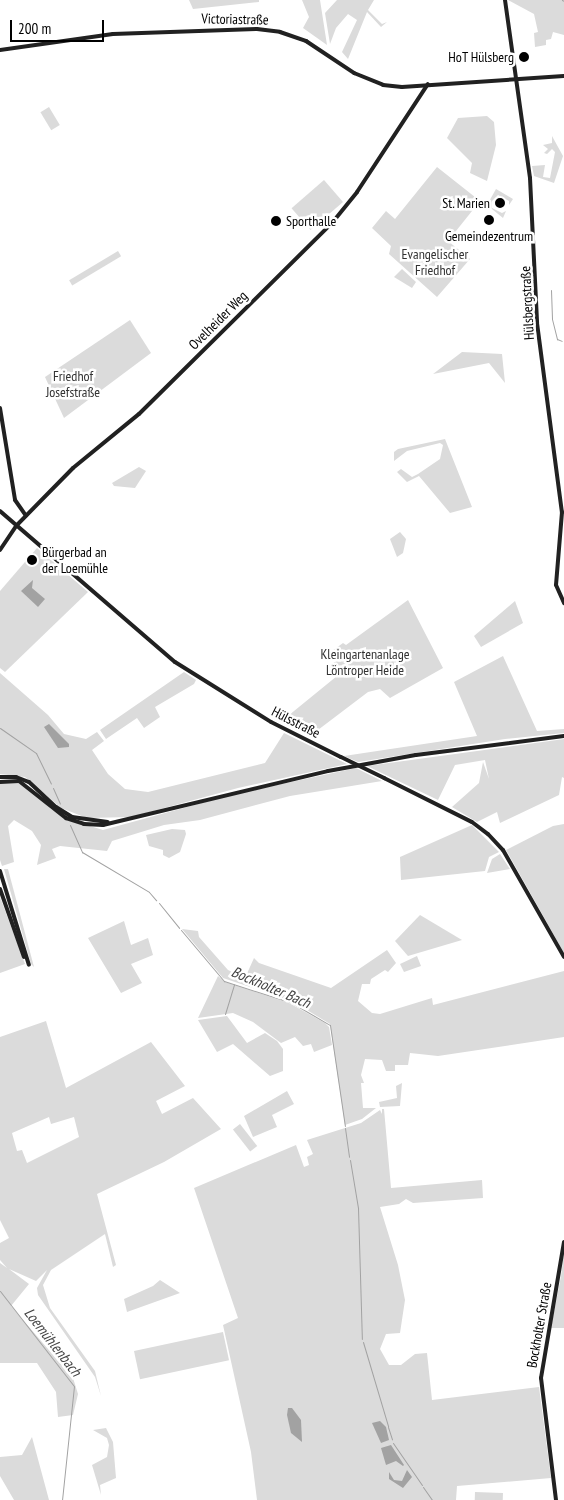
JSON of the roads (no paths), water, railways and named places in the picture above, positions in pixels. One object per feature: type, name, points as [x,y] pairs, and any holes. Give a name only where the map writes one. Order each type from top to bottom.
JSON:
[{"type":"street","name":"Hülsbergstraße","points":[[505,0],[530,178],[537,323],[562,512],[556,585],[564,603]]},
{"type":"street","name":"Victoriastraße","points":[[0,50],[113,34],[257,29],[280,32],[306,41],[354,73],[382,85],[564,76]]},
{"type":"street","name":"Ovelheider Weg","points":[[0,550],[16,526],[80,461],[139,414],[332,223],[357,192],[428,84]]},
{"type":"street","points":[[0,408],[15,500],[26,516]]},
{"type":"street","name":"Hülsstraße","points":[[0,511],[175,662],[271,722],[472,822],[488,834],[503,850],[564,957]]},
{"type":"street","points":[[0,782],[12,780],[24,783],[60,814],[84,824],[123,821],[328,771],[426,753],[564,736]]},
{"type":"street","points":[[0,777],[16,776],[29,782],[56,807],[72,816],[94,822],[123,821]]},
{"type":"street","points":[[0,889],[29,965],[1,874]]},
{"type":"street","name":"Bockholter Straße","points":[[556,1500],[542,1378],[564,1242]]},
{"type":"waterway","points":[[551,290],[552,319],[557,339],[562,341]]},
{"type":"waterway","name":"Bockholter Bach","points":[[0,728],[36,753],[51,784]]},
{"type":"waterway","name":"Bockholter Bach","points":[[53,788],[60,804]]},
{"type":"waterway","name":"Bockholter Bach","points":[[70,825],[82,852],[149,892],[156,900]]},
{"type":"waterway","name":"Bockholter Bach","points":[[159,903],[179,928]]},
{"type":"waterway","name":"Bockholter Bach","points":[[181,930],[224,981],[292,1003],[330,1025],[345,1126]]},
{"type":"waterway","points":[[225,1014],[234,984]]},
{"type":"waterway","name":"Bockholter Bach","points":[[345,1128],[349,1157]]},
{"type":"waterway","name":"Bockholter Bach","points":[[350,1160],[358,1208],[362,1339]]},
{"type":"waterway","name":"Loemühlenbach","points":[[0,1291],[74,1386],[62,1500]]},
{"type":"waterway","name":"Bockholter Bach","points":[[363,1342],[388,1426]]},
{"type":"waterway","name":"Bockholter Bach","points":[[388,1427],[392,1439]]},
{"type":"waterway","name":"Bockholter Bach","points":[[393,1443],[422,1485]]},
{"type":"waterway","name":"Bockholter Bach","points":[[423,1487],[432,1500]]},
{"type":"place","name":"HoT Hülsberg","points":[[524,57]]},
{"type":"place","name":"St. Marien","points":[[500,203]]},
{"type":"place","name":"Gemeindezentrum","points":[[489,220]]},
{"type":"place","name":"Sporthalle","points":[[276,221]]},
{"type":"place","name":"Bürgerbad an der Loemühle","points":[[32,560]]},
{"type":"park label","name":"Evangelischer Friedhof","points":[[435,262]]},
{"type":"park label","name":"Friedhof Josefstraße","points":[[73,384]]},
{"type":"park label","name":"Kleingartenanlage Löntroper Heide","points":[[365,662]]}]
